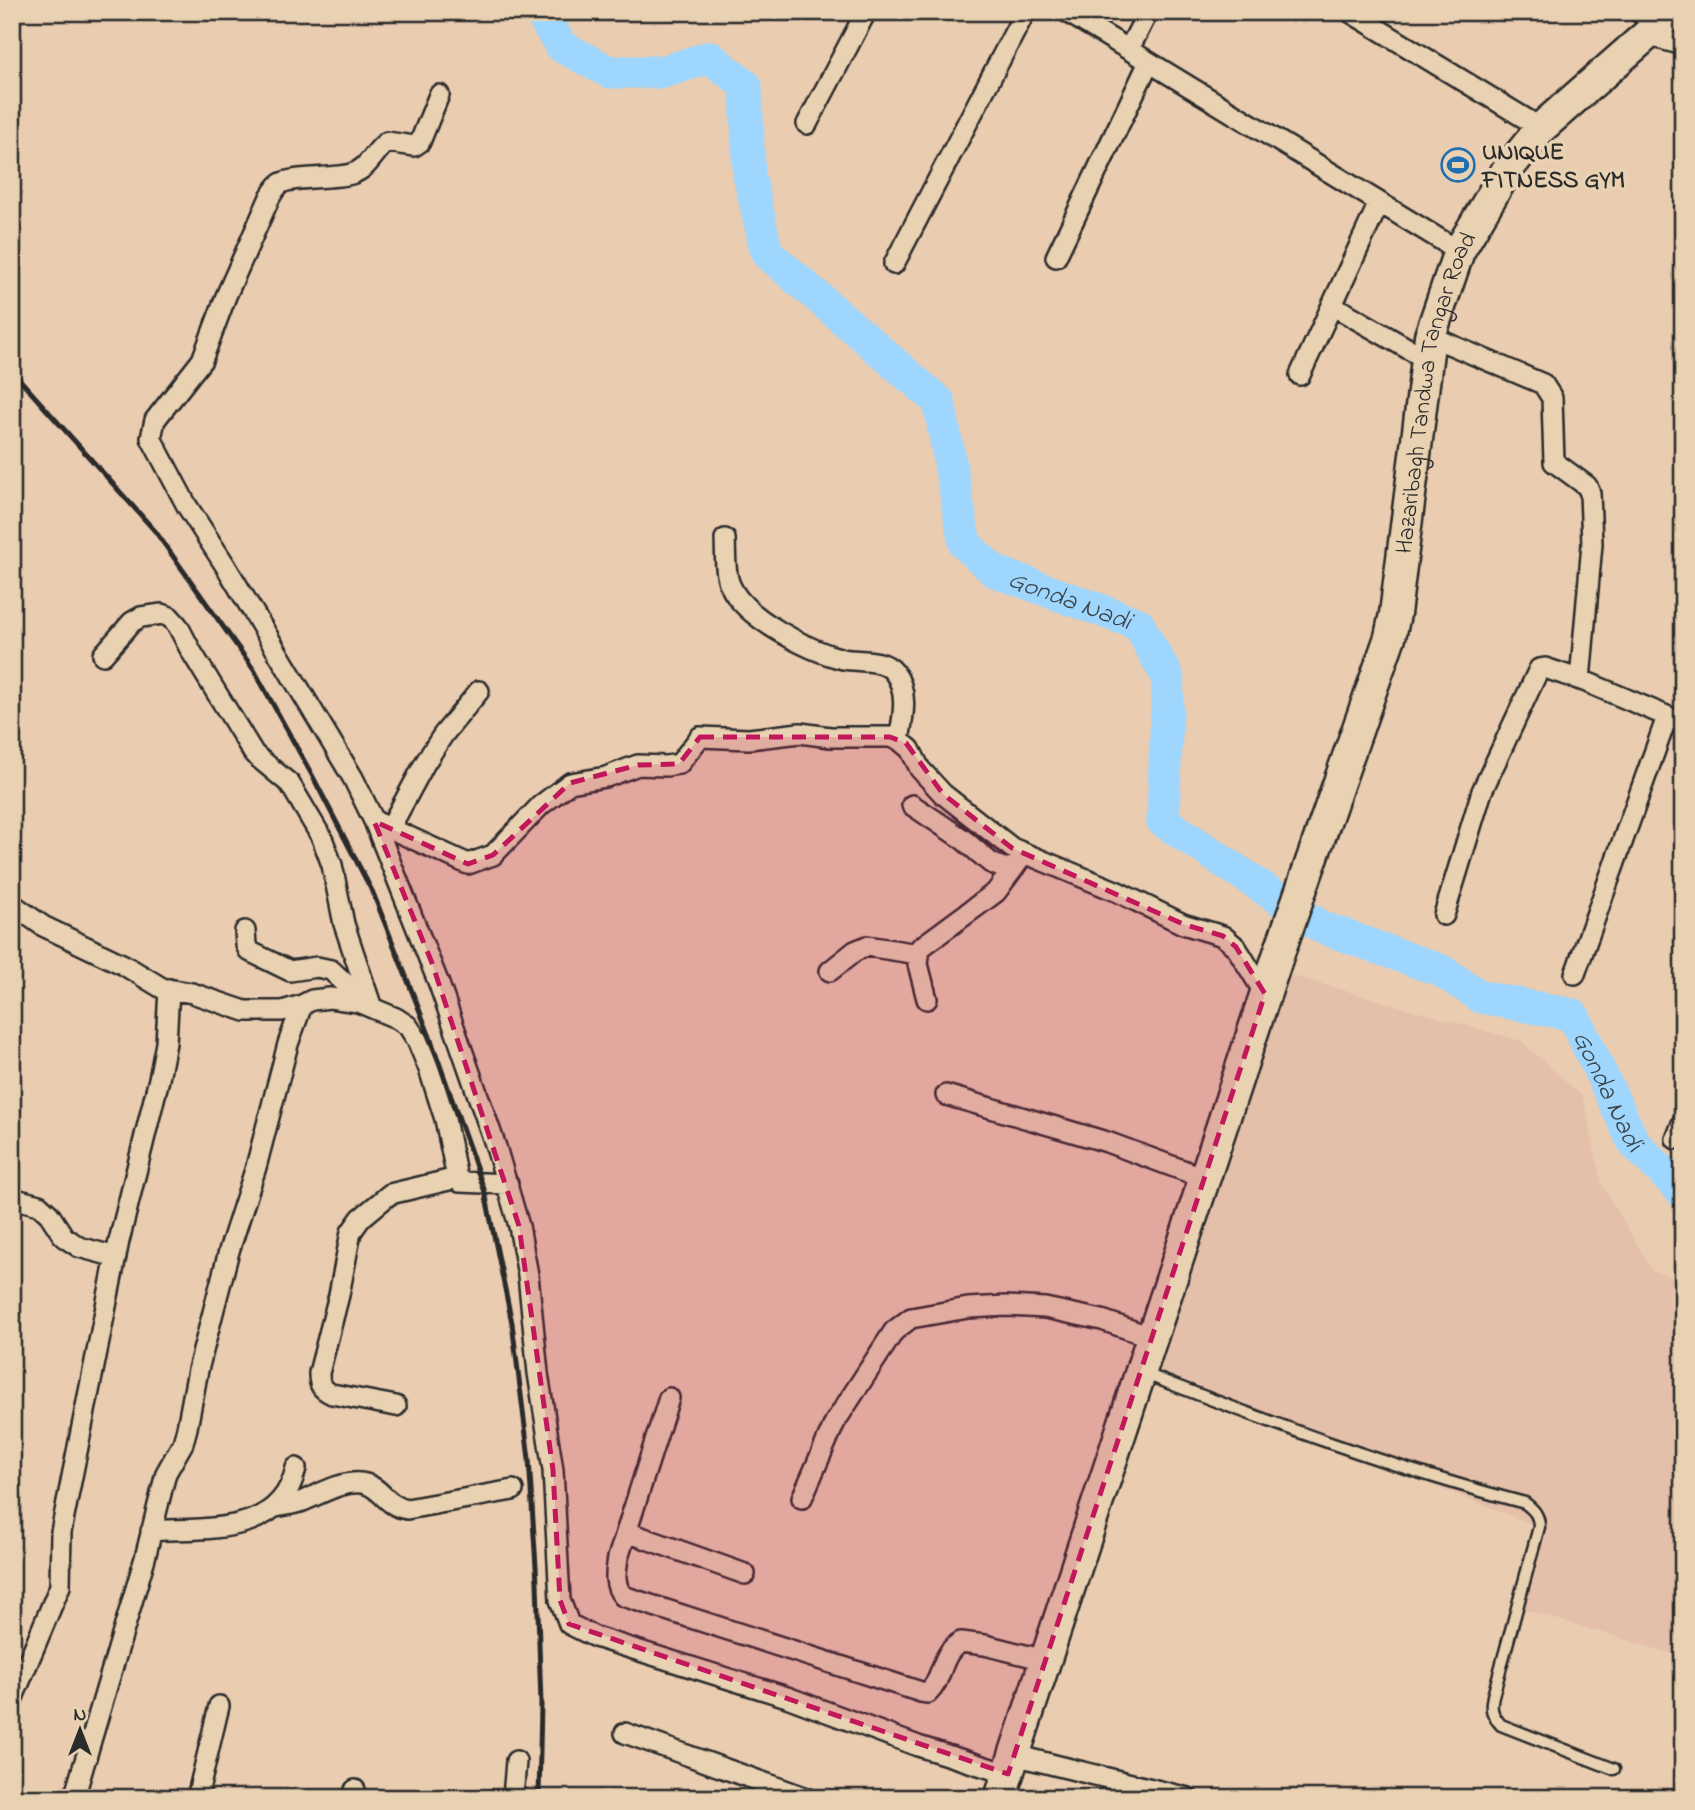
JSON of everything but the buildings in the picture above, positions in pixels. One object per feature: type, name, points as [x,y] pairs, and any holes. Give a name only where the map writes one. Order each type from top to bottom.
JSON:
[{"type":"main road","name":"Hazaribagh Tandwa Tangar Road","points":[[1007,1776],[1265,994],[1390,636],[1397,600],[1428,347],[1459,251],[1507,170],[1541,128],[1654,21]]},
{"type":"street","points":[[807,124],[866,12]]},
{"type":"street","points":[[894,264],[1025,12]]},
{"type":"street","points":[[1067,12],[1459,251]]},
{"type":"street","points":[[1129,49],[1148,12]]},
{"type":"street","points":[[1350,12],[1541,128]]},
{"type":"street","points":[[1654,21],[1683,46]]},
{"type":"street","points":[[1056,257],[1149,62]]},
{"type":"street","points":[[439,96],[420,142],[414,146],[387,142],[362,169],[352,174],[330,179],[291,180],[279,185],[270,197],[226,296],[202,360],[155,420],[151,439],[187,506],[382,825],[412,920],[432,963],[508,1184],[519,1226],[528,1275],[538,1373],[553,1470],[560,1600],[569,1624],[596,1637],[788,1697],[1007,1776],[1188,1798]]},
{"type":"street","points":[[1300,375],[1379,203]]},
{"type":"street","points":[[1332,305],[1428,347],[1527,376],[1544,384],[1549,391],[1552,398],[1554,462],[1587,486],[1590,492],[1592,544],[1580,680]]},
{"type":"street","points":[[725,539],[727,579],[731,589],[752,612],[812,647],[843,659],[889,666],[901,683],[904,696],[899,740]]},
{"type":"street","points":[[103,655],[132,622],[141,617],[162,614],[170,617],[178,626],[254,754],[290,784],[322,838],[332,865],[365,1005]]},
{"type":"street","points":[[1444,915],[1482,791],[1539,669],[1545,668],[1580,680],[1675,720],[1575,974]]},
{"type":"street","points":[[382,825],[443,735],[479,691]]},
{"type":"street","points":[[382,825],[468,864],[492,855],[541,805],[570,783],[606,777],[638,765],[673,766],[684,758],[700,737],[756,739],[800,733],[830,737],[890,737],[910,748],[920,769],[943,794],[1012,848],[1019,861]]},
{"type":"street","points":[[912,805],[964,840],[991,863],[1003,868],[1019,861],[1118,892],[1182,924],[1223,936],[1236,947],[1265,994]]},
{"type":"street","points":[[927,999],[918,964],[920,948],[996,892],[1019,861]]},
{"type":"street","points":[[12,904],[43,926],[124,965],[146,980],[169,989],[192,993],[245,1011],[282,1011],[321,998],[365,1005],[402,1022],[417,1040],[444,1119],[457,1178],[460,1182],[508,1184]]},
{"type":"street","points":[[245,931],[249,951],[290,971],[317,967],[331,970],[365,1005]]},
{"type":"street","points":[[830,971],[855,951],[867,946],[918,954]]},
{"type":"street","points":[[12,1700],[60,1586],[61,1532],[116,1257],[159,1079],[166,1043],[169,989]]},
{"type":"street","points":[[74,1798],[166,1473],[183,1443],[198,1370],[229,1251],[256,1167],[286,1052],[302,1006]]},
{"type":"street","points":[[946,1095],[1107,1142],[1204,1178]]},
{"type":"street","points":[[396,1406],[332,1394],[323,1390],[319,1383],[319,1373],[339,1295],[347,1245],[351,1232],[361,1218],[390,1194],[457,1178]]},
{"type":"street","points":[[12,1198],[39,1205],[49,1214],[64,1237],[79,1247],[116,1257]]},
{"type":"street","points":[[802,1498],[835,1422],[894,1331],[911,1318],[968,1308],[1045,1308],[1101,1320],[1151,1337]]},
{"type":"street","points":[[669,1398],[618,1558],[615,1576],[617,1588],[623,1596],[928,1693],[934,1688],[948,1651],[961,1642],[1045,1660]]},
{"type":"street","points":[[151,1531],[221,1527],[253,1520],[276,1507],[287,1496],[296,1468]]},
{"type":"street","points":[[276,1507],[363,1483],[372,1486],[395,1507],[407,1509],[513,1490]]},
{"type":"street","points":[[627,1532],[745,1574]]},
{"type":"street","points":[[197,1798],[219,1706]]},
{"type":"street","points":[[625,1733],[807,1798]]},
{"type":"street","points":[[513,1798],[516,1761]]},
{"type":"lane","points":[[1139,1372],[1301,1432],[1448,1483],[1525,1503],[1533,1509],[1539,1518],[1539,1527],[1493,1696],[1493,1716],[1501,1725],[1614,1769]]},
{"type":"highlighted area","points":[[700,737],[890,737],[906,743],[943,794],[1012,848],[1183,924],[1223,936],[1236,947],[1265,994],[1008,1774],[569,1624],[560,1600],[553,1470],[519,1226],[432,963],[374,821],[468,864],[493,855],[570,783],[638,765],[679,764]]},
{"type":"shaded area","points":[[1286,974],[1521,1041],[1583,1097],[1602,1185],[1652,1270],[1683,1281],[1683,1657],[1517,1607],[1538,1526],[1156,1378]]},
{"type":"waterway","name":"Gonda Nadi","points":[[540,12],[561,46],[609,72],[663,72],[710,57],[746,86],[749,175],[767,253],[939,402],[965,544],[994,571],[1138,624],[1168,678],[1163,821],[1321,927],[1442,971],[1481,997],[1573,1015],[1634,1143],[1683,1192]]},
{"type":"railway","points":[[12,371],[155,531],[254,670],[373,893],[430,1037],[485,1192],[512,1323],[529,1459],[537,1582],[541,1704],[539,1798]]},
{"type":"place","name":"UNIQUE FITNESS GYM","points":[[1458,165]]}]
